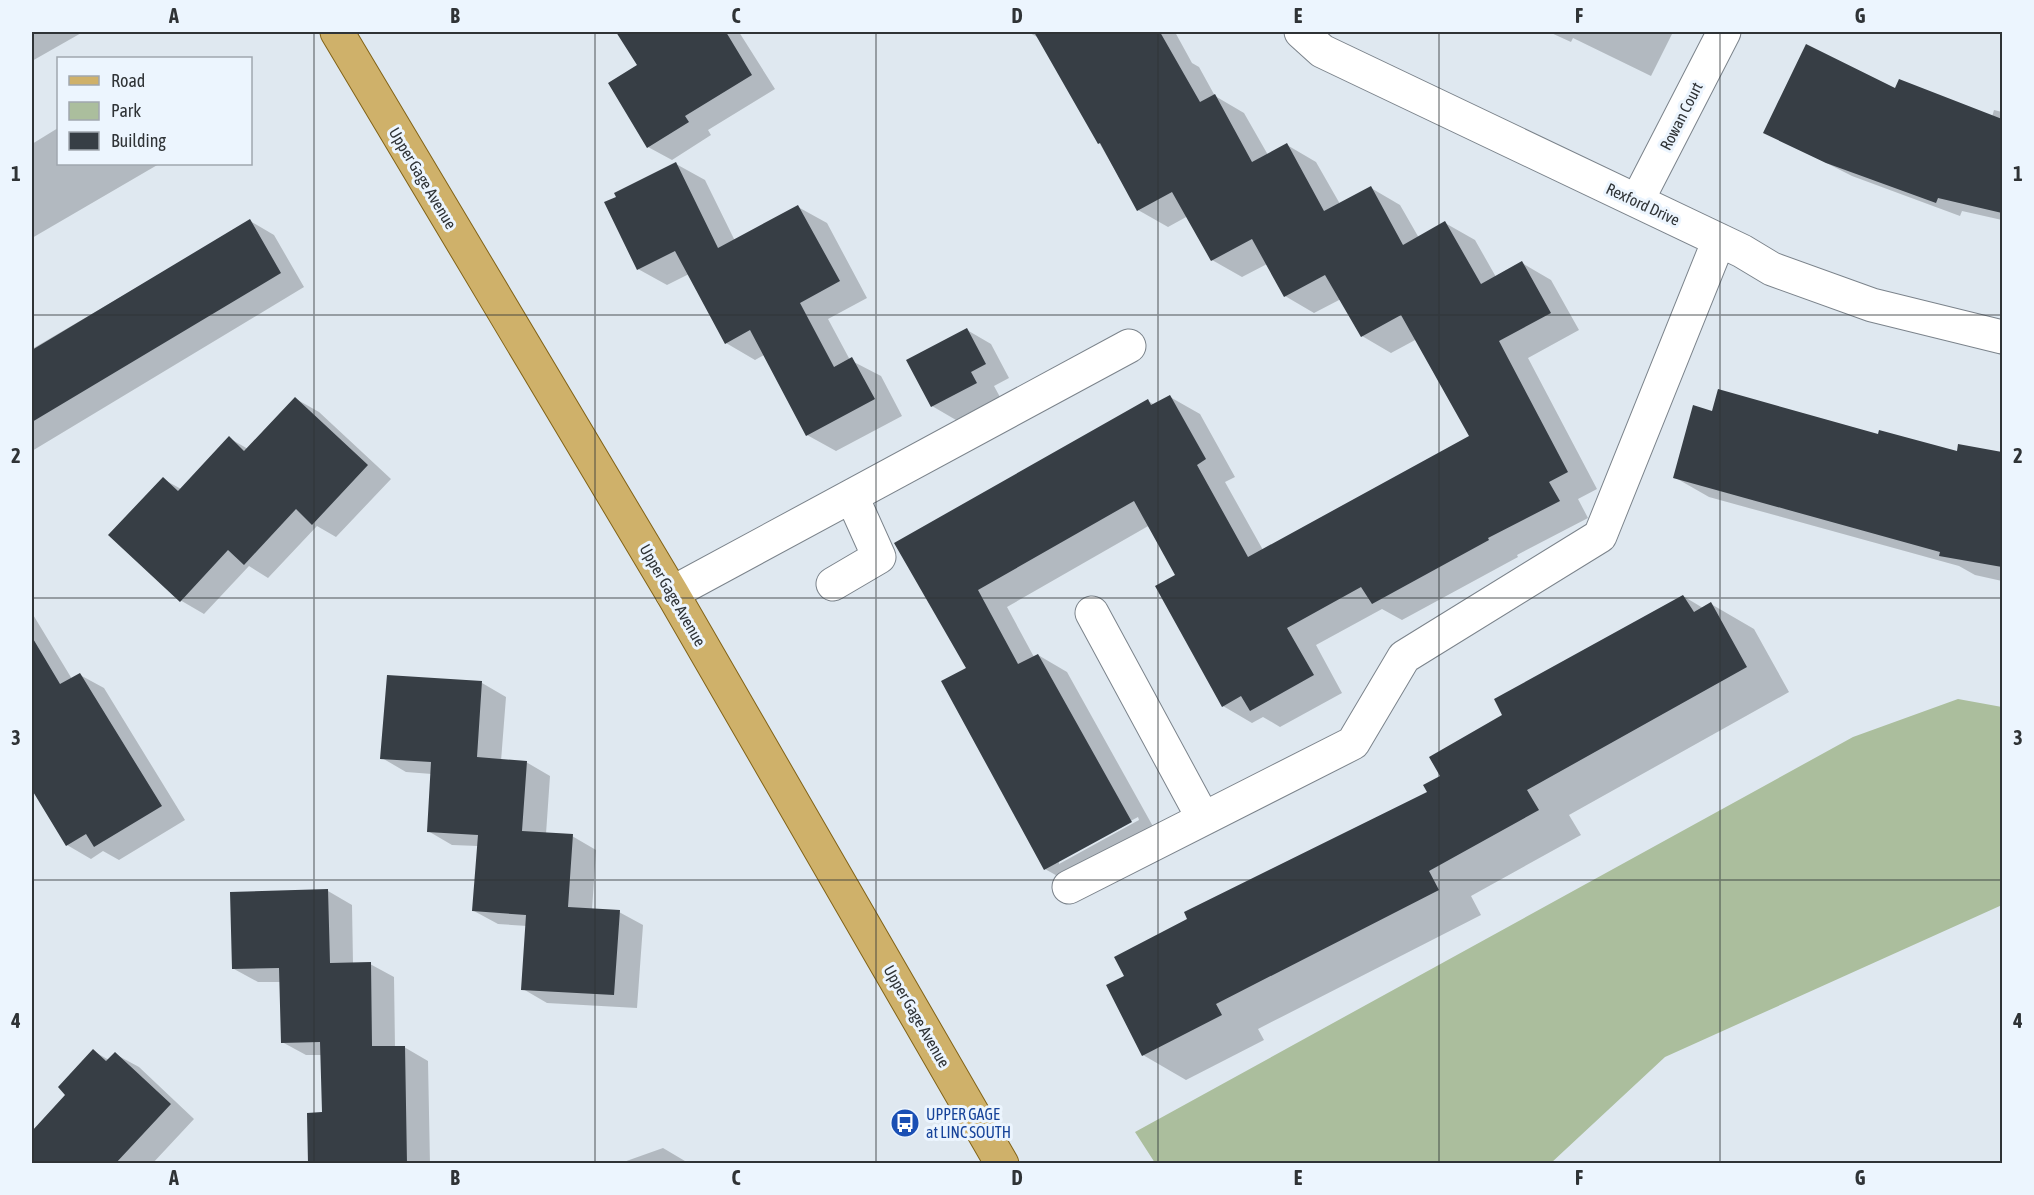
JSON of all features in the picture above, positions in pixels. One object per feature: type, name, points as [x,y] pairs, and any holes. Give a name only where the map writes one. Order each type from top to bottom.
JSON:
[{"type":"main road","name":"Upper Gage Avenue","points":[[337,32],[672,593],[1002,1164]]},
{"type":"street","name":"Rexford Drive","points":[[1301,32],[1322,51],[1719,240],[1772,269],[1872,305],[2002,337]]},
{"type":"street","name":"Rowan Court","points":[[1637,201],[1724,32]]},
{"type":"street","points":[[1069,887],[1353,742],[1404,657],[1600,536],[1719,240]]},
{"type":"street","points":[[672,593],[1129,346]]},
{"type":"street","points":[[833,584],[879,557],[852,497]]},
{"type":"street","points":[[1092,613],[1203,818]]},
{"type":"green space","points":[[1958,699],[2002,707],[2002,905],[1665,1057],[1551,1163],[1155,1163],[1135,1132],[1853,737]]},
{"type":"building","points":[[616,32],[726,32],[752,75],[685,116],[689,122],[647,148],[608,83],[637,65]]},
{"type":"building","points":[[1034,32],[1160,32],[1200,102],[1215,94],[1252,162],[1287,143],[1324,211],[1371,186],[1403,245],[1445,221],[1481,284],[1522,261],[1551,313],[1499,341],[1568,472],[1549,482],[1560,501],[1488,538],[1489,540],[1372,604],[1361,587],[1287,628],[1314,675],[1250,711],[1241,696],[1222,707],[1155,586],[1175,575],[1134,501],[978,590],[1018,664],[1038,654],[1132,822],[1044,870],[941,681],[966,668],[894,543],[1148,399],[1151,405],[1170,395],[1206,459],[1197,465],[1248,557],[1469,436],[1401,315],[1361,337],[1325,275],[1284,297],[1252,239],[1211,261],[1172,192],[1137,211],[1100,143],[1098,144]]},
{"type":"building","points":[[1806,44],[1895,88],[1899,79],[2002,119],[2002,213],[1938,198],[1936,203],[1826,163],[1763,133]]},
{"type":"building","points":[[676,162],[718,248],[798,205],[840,281],[800,303],[834,367],[852,357],[875,399],[806,436],[750,330],[725,344],[675,251],[637,270],[604,202],[616,197],[614,193]]},
{"type":"building","points":[[250,219],[281,273],[32,422],[32,350]]},
{"type":"building","points":[[967,328],[986,364],[971,372],[977,383],[931,407],[906,360]]},
{"type":"building","points":[[1718,389],[1878,434],[1879,430],[1957,451],[1958,444],[2002,452],[2002,567],[1939,556],[1940,552],[1673,478],[1693,405],[1712,411]]},
{"type":"building","points":[[295,397],[368,465],[312,525],[296,509],[244,565],[228,550],[180,602],[108,535],[163,477],[178,491],[229,436],[244,451]]},
{"type":"building","points":[[1683,595],[1694,612],[1711,602],[1747,667],[1527,790],[1539,810],[1429,871],[1439,890],[1216,1004],[1222,1015],[1142,1056],[1106,985],[1124,976],[1114,957],[1187,919],[1184,912],[1427,792],[1423,785],[1440,776],[1429,757],[1502,715],[1494,699]]},
{"type":"building","points":[[32,637],[60,684],[80,673],[162,806],[94,847],[86,834],[66,846],[32,790]]},
{"type":"building","points":[[387,675],[482,681],[477,757],[527,761],[522,831],[573,834],[568,907],[620,910],[614,995],[521,990],[526,915],[472,911],[478,835],[427,832],[431,762],[380,759]]},
{"type":"building","points":[[328,889],[330,963],[371,962],[372,1046],[405,1046],[407,1164],[308,1164],[307,1113],[322,1112],[320,1042],[281,1043],[279,968],[232,969],[230,892]]},
{"type":"building","points":[[93,1049],[106,1061],[115,1052],[171,1104],[115,1164],[32,1164],[32,1131],[65,1095],[58,1087]]},
{"type":"place","name":"UPPER GAGE at LINC SOUTH","points":[[905,1123]]}]
